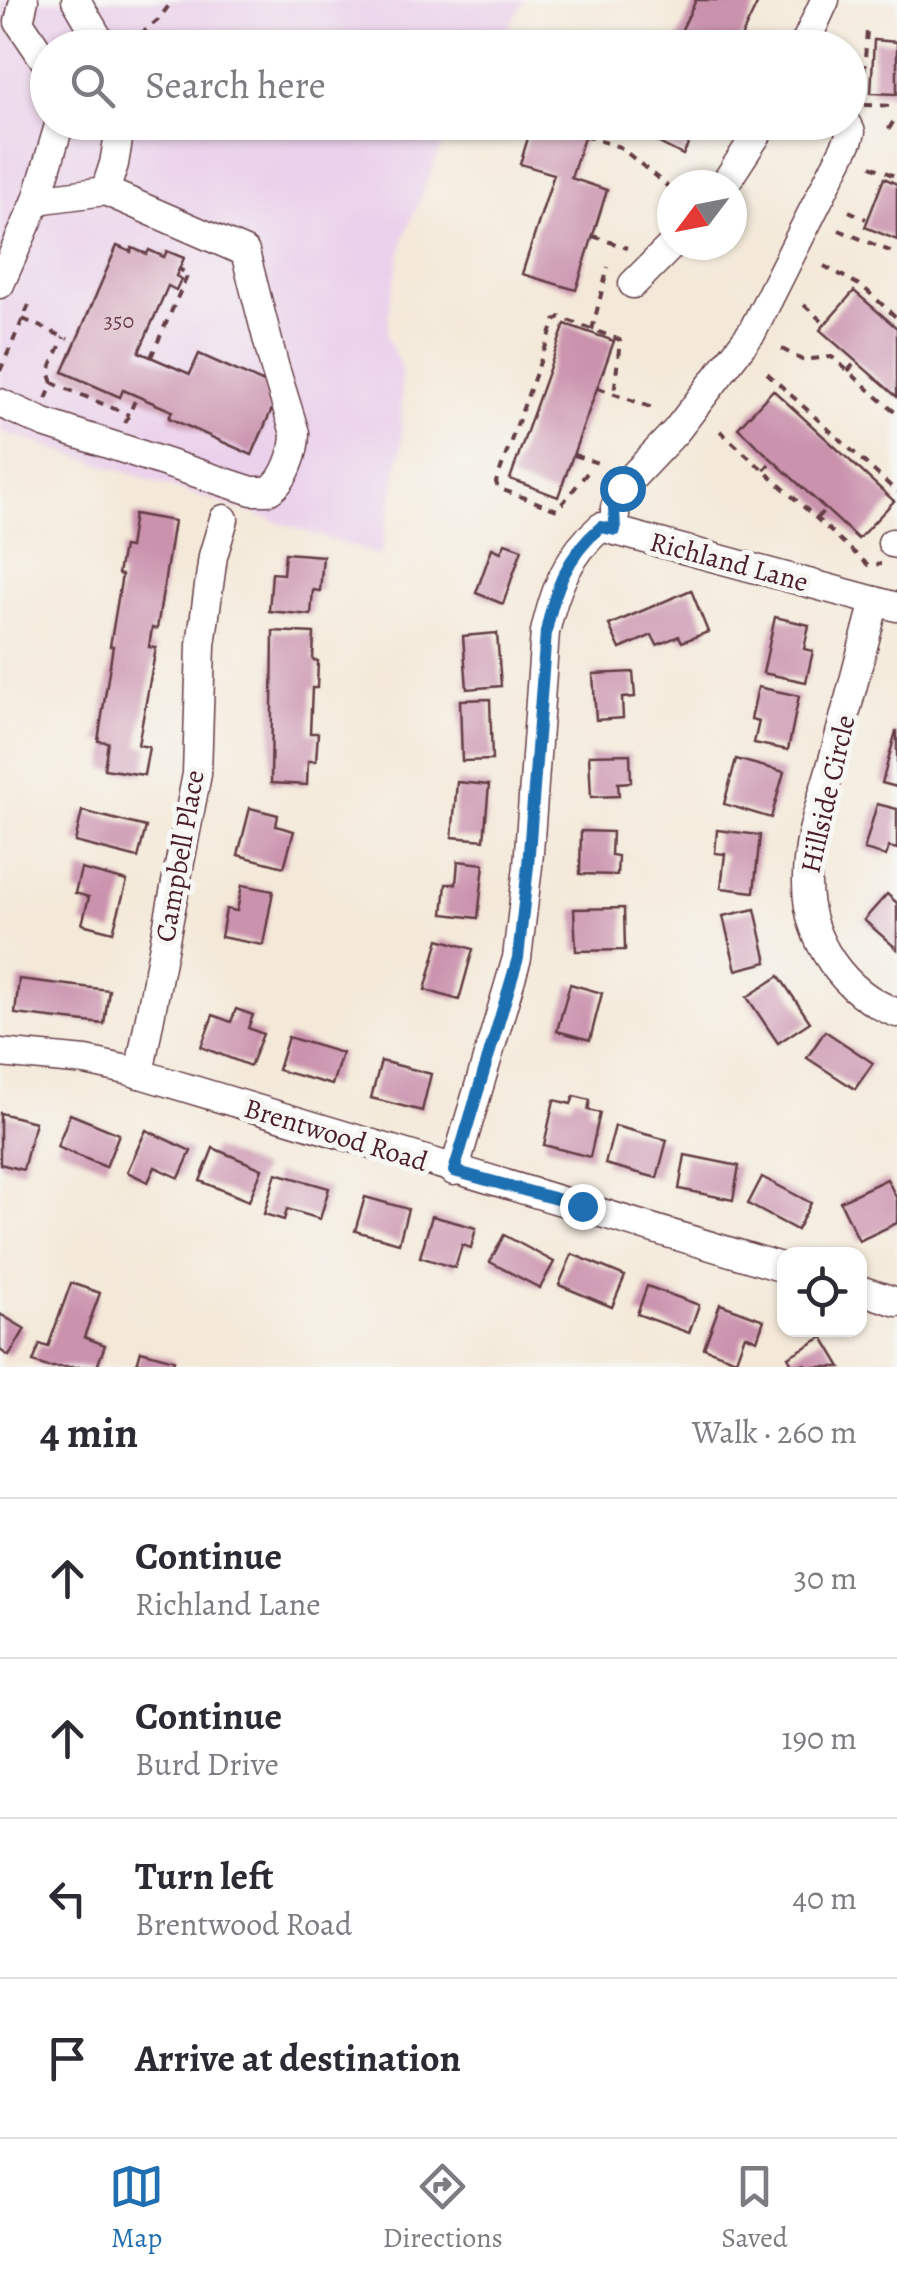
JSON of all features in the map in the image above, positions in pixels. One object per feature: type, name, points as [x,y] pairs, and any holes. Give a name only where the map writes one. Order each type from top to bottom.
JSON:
[{"type":"street","points":[[24,0],[19,22],[30,39]]},
{"type":"street","points":[[76,0],[94,30]]},
{"type":"street","points":[[811,30],[825,0]]},
{"type":"street","points":[[0,284],[37,200],[55,140]]},
{"type":"street","points":[[105,191],[118,140]]},
{"type":"street","points":[[734,170],[753,140]]},
{"type":"street","points":[[615,530],[614,508],[622,488],[676,431],[752,332],[848,140]]},
{"type":"street","points":[[0,403],[44,423],[252,490],[268,492],[282,478],[295,444],[296,433],[245,252],[105,191],[37,200]]},
{"type":"street","points":[[632,284],[657,260]]},
{"type":"street","name":"Campbell Place","points":[[138,1074],[197,774],[200,644],[213,556],[224,519]]},
{"type":"street","name":"Richland Lane","points":[[454,1171],[518,958],[546,632],[554,596],[573,556],[601,527],[886,604]]},
{"type":"street","name":"Hillside Circle","points":[[886,604],[818,818],[807,883],[810,914],[829,959],[869,1000],[897,1012]]},
{"type":"street","name":"Brentwood Road","points":[[0,1053],[86,1061],[138,1074],[777,1266]]},
{"type":"street","points":[[867,1292],[897,1302]]},
{"type":"path","points":[[146,30],[173,0]]},
{"type":"path","points":[[867,109],[897,106]]},
{"type":"path","points":[[889,129],[897,114]]},
{"type":"path","points":[[597,140],[620,147],[657,178]]},
{"type":"path","points":[[871,166],[897,177]]},
{"type":"path","points":[[848,211],[866,219]]},
{"type":"path","points":[[839,230],[897,254]]},
{"type":"path","points":[[593,236],[627,248]]},
{"type":"path","points":[[824,266],[862,288],[897,318],[891,323]]},
{"type":"path","points":[[592,330],[608,267]]},
{"type":"path","points":[[151,357],[188,274],[179,269]]},
{"type":"path","points":[[0,371],[29,305]]},
{"type":"path","points":[[804,305],[825,324]]},
{"type":"path","points":[[587,472],[557,510],[498,488],[496,482],[555,321],[560,318],[620,340],[614,395]]},
{"type":"path","points":[[23,319],[66,338],[48,371],[54,383],[128,416]]},
{"type":"path","points":[[782,349],[802,360],[832,357],[897,414]]},
{"type":"path","points":[[848,371],[856,361]]},
{"type":"path","points":[[538,366],[549,370]]},
{"type":"path","points":[[767,374],[897,492]]},
{"type":"path","points":[[44,406],[54,383]]},
{"type":"path","points":[[598,388],[653,408]]},
{"type":"path","points":[[124,426],[137,396]]},
{"type":"path","points":[[720,432],[868,565],[892,550]]},
{"type":"path","points":[[514,434],[525,438]]},
{"type":"path","points":[[574,454],[598,462]]},
{"type":"path","points":[[764,470],[773,460]]},
{"type":"path","points":[[817,518],[825,509]]},
{"type":"shaded area","points":[[0,0],[524,0],[507,30],[30,30],[30,140],[444,140],[404,238],[390,302],[387,336],[401,368],[402,443],[381,556],[0,431]]},
{"type":"building","points":[[696,0],[759,0],[745,30],[682,30]]},
{"type":"building","points":[[874,40],[897,42],[897,94],[871,93]]},
{"type":"building","points":[[527,140],[583,140],[571,178],[607,190],[576,290],[522,274],[554,174],[520,164]]},
{"type":"building","points":[[653,140],[690,140],[683,155]]},
{"type":"building","points":[[884,178],[897,184],[897,240],[865,227]]},
{"type":"building","points":[[117,246],[147,254],[149,250],[164,257],[167,251],[184,258],[176,276],[181,279],[176,290],[168,286],[139,352],[190,374],[199,354],[280,390],[252,455],[169,418],[172,411],[123,390],[120,397],[63,372]]},
{"type":"building","points":[[854,291],[897,328],[897,397],[820,330]]},
{"type":"building","points":[[565,324],[614,341],[558,497],[510,479]]},
{"type":"building","points":[[773,390],[894,501],[858,539],[738,428]]},
{"type":"building","points":[[134,514],[174,521],[157,629],[152,628],[149,647],[156,648],[138,745],[149,747],[144,775],[104,769],[108,742],[98,741],[122,575],[118,574],[123,547],[129,548]]},
{"type":"building","points":[[505,543],[522,549],[503,604],[476,593],[492,548],[501,552]]},
{"type":"building","points":[[285,553],[323,556],[320,591],[313,590],[311,615],[269,611],[272,573],[283,574]]},
{"type":"building","points":[[691,590],[708,632],[682,642],[679,636],[657,645],[652,635],[620,649],[609,625]]},
{"type":"building","points":[[775,617],[809,625],[804,649],[813,651],[806,682],[763,673]]},
{"type":"building","points":[[273,631],[314,633],[317,688],[312,688],[310,733],[318,733],[316,761],[308,761],[307,785],[271,783]]},
{"type":"building","points":[[497,633],[501,686],[467,689],[463,636]]},
{"type":"building","points":[[633,672],[635,697],[622,698],[623,718],[596,720],[593,674]]},
{"type":"building","points":[[758,687],[799,696],[788,750],[754,743],[759,721],[751,719]]},
{"type":"building","points":[[490,699],[492,760],[462,761],[460,700]]},
{"type":"building","points":[[897,731],[897,787],[882,783]]},
{"type":"building","points":[[630,754],[631,782],[618,783],[619,796],[591,797],[589,755]]},
{"type":"building","points":[[736,759],[784,772],[771,818],[724,804]]},
{"type":"building","points":[[457,782],[489,785],[484,840],[452,837]]},
{"type":"building","points":[[877,804],[897,809],[897,849],[889,847],[886,856],[864,850]]},
{"type":"building","points":[[250,808],[278,815],[276,826],[294,831],[284,867],[238,855]]},
{"type":"building","points":[[82,811],[146,827],[138,858],[75,842]]},
{"type":"building","points":[[717,830],[760,835],[754,892],[721,888],[725,854],[715,853]]},
{"type":"building","points":[[581,831],[612,832],[611,855],[618,856],[617,875],[580,874]]},
{"type":"building","points":[[458,861],[484,864],[478,918],[443,914],[446,884],[456,884]]},
{"type":"building","points":[[81,869],[127,881],[113,932],[82,924],[89,897],[75,893]]},
{"type":"building","points":[[242,885],[273,891],[263,945],[221,937],[226,909],[237,911]]},
{"type":"building","points":[[887,894],[897,903],[897,949],[864,920]]},
{"type":"building","points":[[624,908],[625,950],[576,951],[574,909]]},
{"type":"building","points":[[755,909],[767,962],[736,970],[723,916]]},
{"type":"building","points":[[439,939],[473,949],[459,1000],[425,990]]},
{"type":"building","points":[[779,976],[810,1022],[778,1043],[747,997]]},
{"type":"building","points":[[19,979],[109,990],[104,1024],[15,1014]]},
{"type":"building","points":[[570,984],[602,993],[590,1040],[557,1031]]},
{"type":"building","points":[[236,1009],[253,1015],[248,1028],[263,1034],[250,1066],[201,1047],[213,1015],[231,1022]]},
{"type":"building","points":[[825,1031],[873,1063],[855,1089],[807,1058]]},
{"type":"building","points":[[288,1037],[342,1053],[332,1085],[278,1070]]},
{"type":"building","points":[[381,1061],[431,1074],[422,1111],[371,1098]]},
{"type":"building","points":[[574,1096],[590,1100],[588,1110],[600,1113],[590,1157],[544,1145],[554,1100],[571,1104]]},
{"type":"building","points":[[0,1113],[35,1122],[23,1170],[0,1164]]},
{"type":"building","points":[[70,1114],[119,1134],[106,1167],[57,1147]]},
{"type":"building","points":[[615,1126],[667,1140],[657,1178],[605,1164]]},
{"type":"building","points":[[146,1130],[191,1151],[179,1178],[155,1167],[148,1182],[127,1172]]},
{"type":"building","points":[[213,1148],[262,1169],[249,1201],[200,1181]]},
{"type":"building","points":[[685,1155],[739,1166],[733,1200],[679,1189]]},
{"type":"building","points":[[276,1173],[329,1188],[320,1219],[287,1209],[284,1220],[264,1214]]},
{"type":"building","points":[[762,1177],[811,1203],[797,1230],[748,1204]]},
{"type":"building","points":[[887,1179],[897,1199],[897,1223],[859,1241],[840,1201]]},
{"type":"building","points":[[365,1197],[408,1209],[399,1243],[355,1231]]},
{"type":"building","points":[[432,1216],[476,1228],[471,1248],[462,1245],[455,1268],[420,1257]]},
{"type":"building","points":[[504,1235],[554,1262],[540,1288],[490,1262]]},
{"type":"building","points":[[572,1254],[625,1276],[612,1307],[559,1285]]},
{"type":"building","points":[[71,1283],[100,1293],[84,1337],[105,1345],[97,1367],[48,1367],[33,1362],[40,1344],[48,1347]]},
{"type":"building","points":[[647,1286],[699,1305],[689,1333],[637,1314]]},
{"type":"building","points":[[720,1304],[764,1320],[757,1340],[745,1335],[736,1360],[704,1348]]},
{"type":"building","points":[[0,1314],[25,1329],[9,1356],[0,1350]]},
{"type":"building","points":[[823,1337],[841,1367],[794,1367],[788,1357]]},
{"type":"building","points":[[141,1351],[174,1360],[172,1367],[136,1367]]},
{"type":"route","points":[[582,1206],[454,1171],[518,958],[546,632],[554,596],[564,570],[581,544],[601,527],[615,530],[614,508],[622,488]]}]
